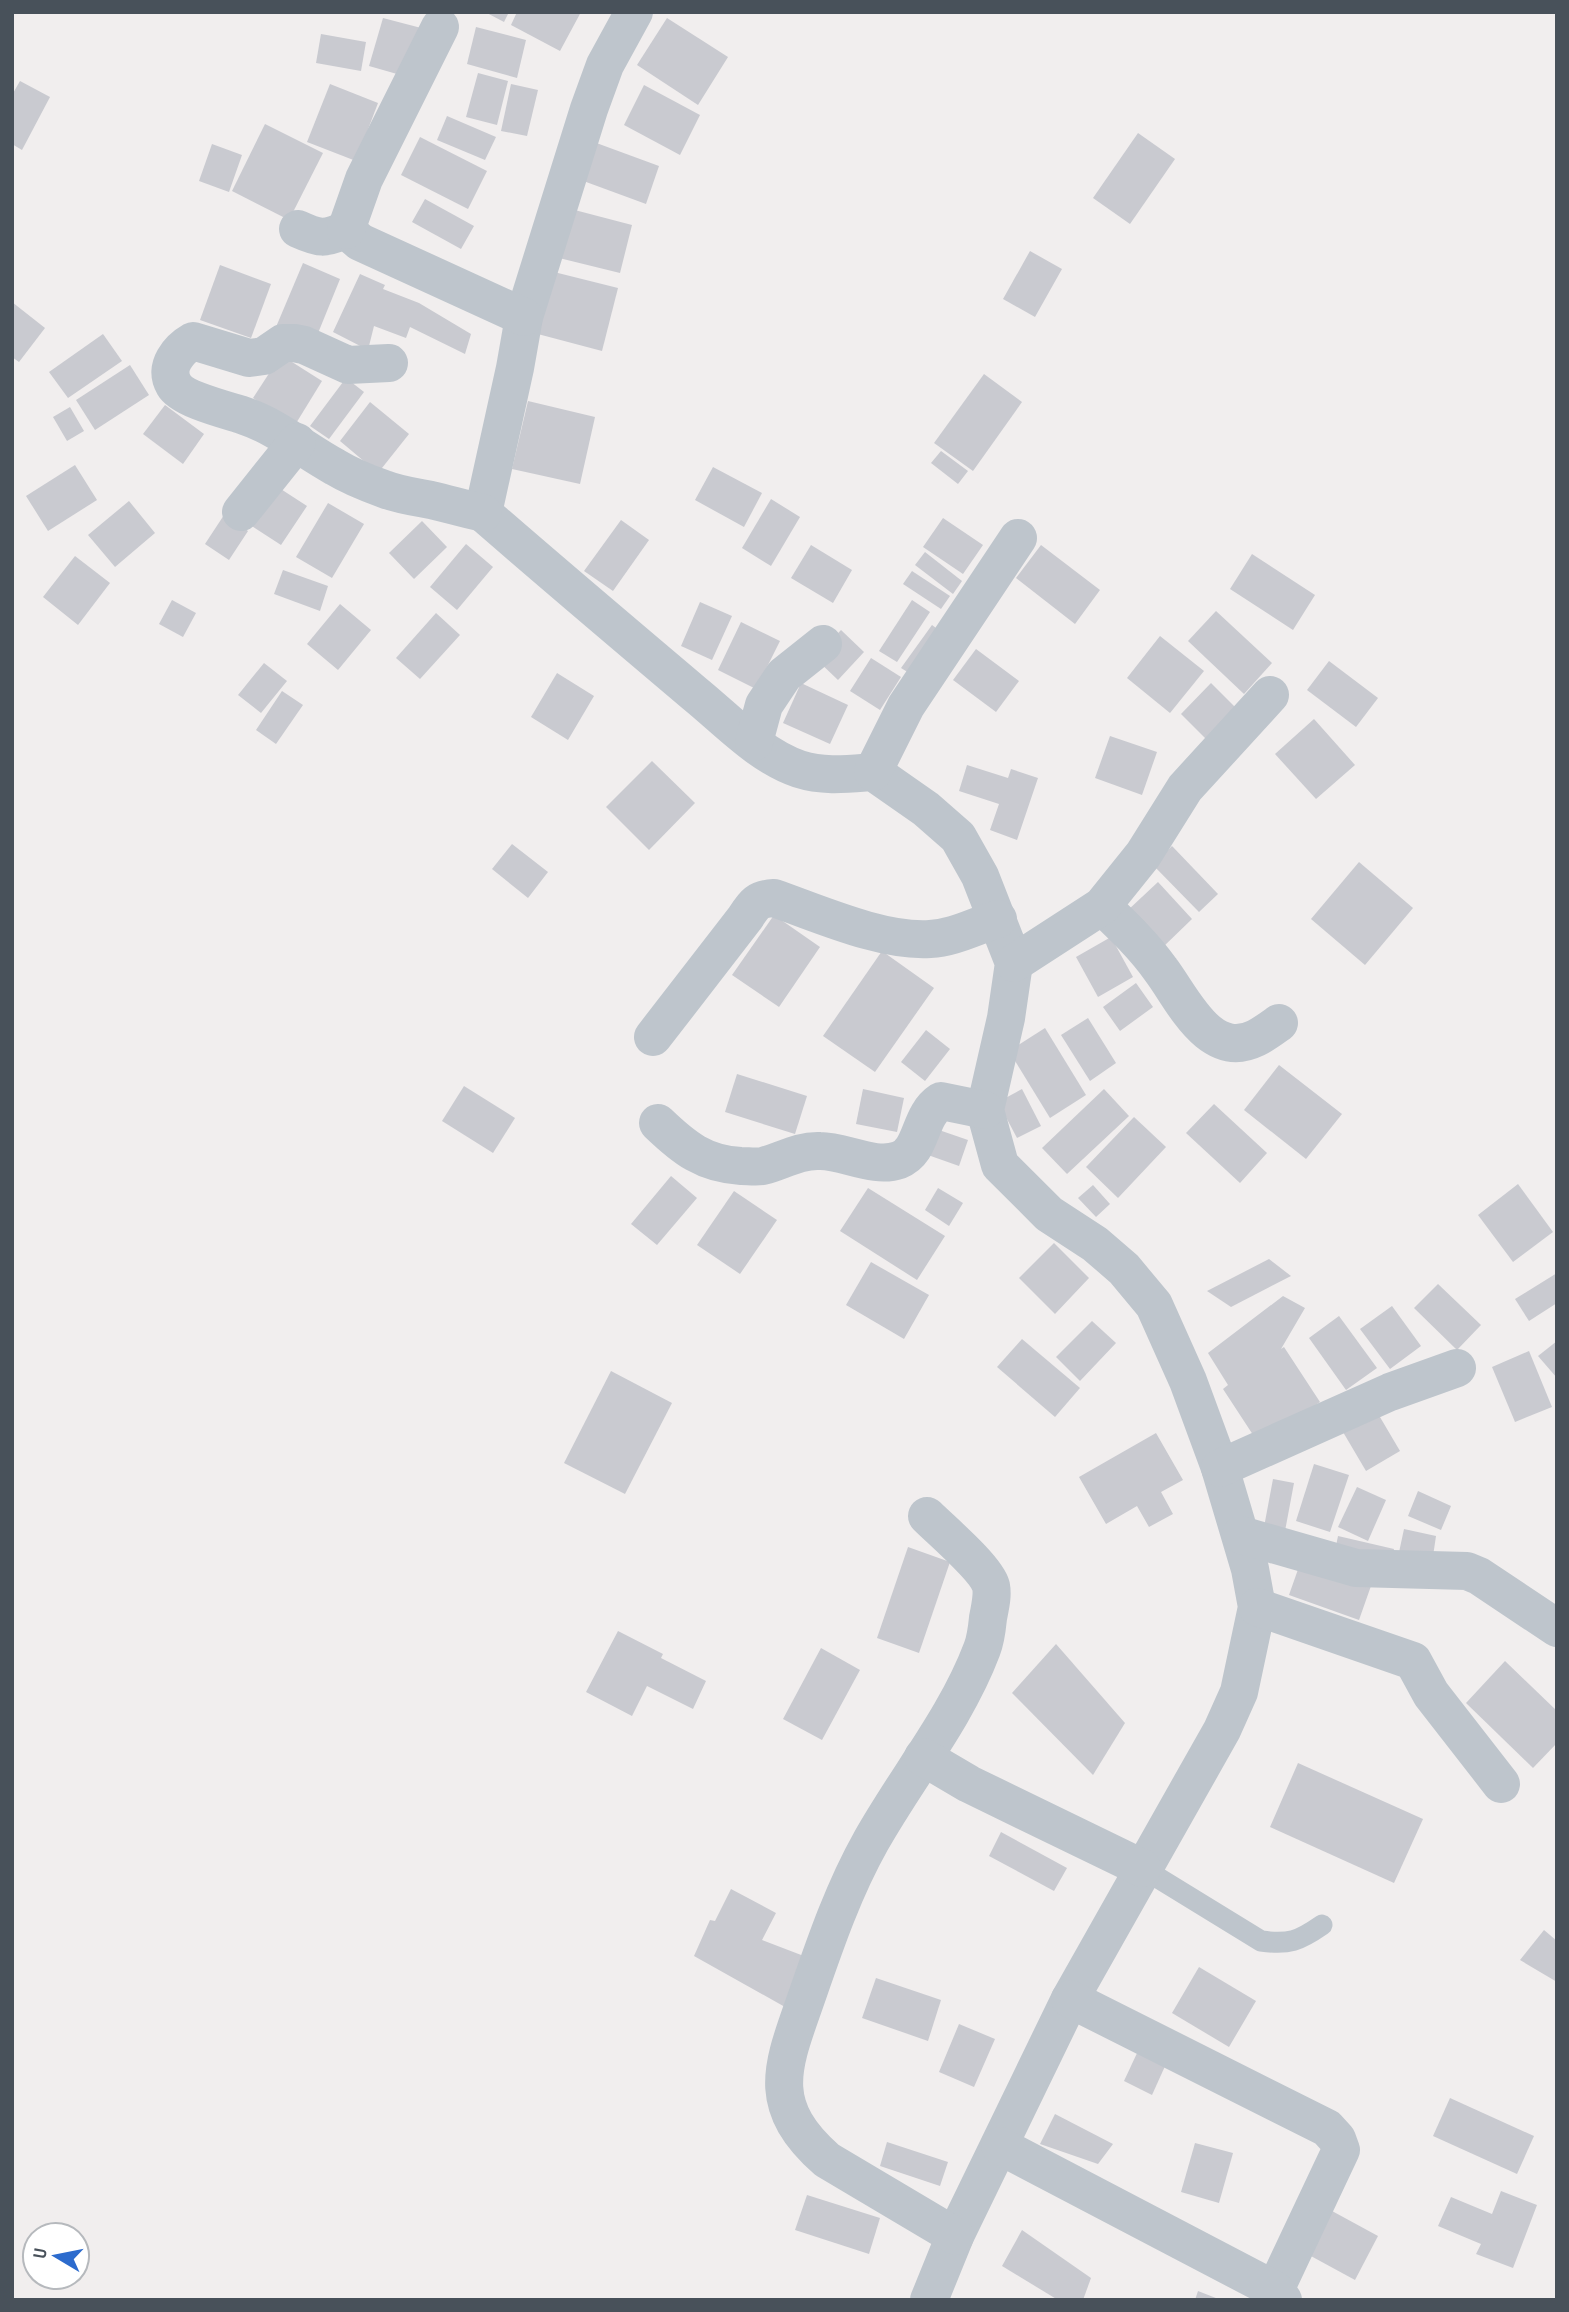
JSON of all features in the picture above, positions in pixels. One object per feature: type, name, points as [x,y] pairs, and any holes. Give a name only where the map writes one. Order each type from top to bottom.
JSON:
[{"type":"street","points":[[483,513],[524,317],[589,109],[605,65],[634,12]]},
{"type":"street","points":[[299,229],[315,237],[326,238],[346,230],[364,179],[440,27]]},
{"type":"street","points":[[346,230],[360,242],[524,317]]},
{"type":"street","points":[[389,363],[348,365],[304,345],[294,344],[283,344],[264,356],[249,358],[193,341],[182,347],[173,360],[170,374],[174,386],[184,393],[246,416],[297,442],[337,468],[386,490],[483,513],[772,756],[797,768],[819,774],[836,776],[873,772],[926,809],[958,837],[980,876],[1014,963],[1006,1018],[985,1110],[1000,1165],[1049,1214],[1095,1244],[1124,1269],[1154,1305],[1188,1381],[1241,1535],[1257,1607],[1242,1679],[1233,1705],[1222,1730],[1070,1999],[955,2236],[929,2300]]},
{"type":"street","points":[[241,512],[297,442]]},
{"type":"street","points":[[873,772],[906,706],[1018,538]]},
{"type":"street","points":[[754,742],[764,705],[784,675],[823,644]]},
{"type":"street","points":[[1014,963],[1102,906],[1143,855],[1185,788],[1270,695]]},
{"type":"street","points":[[653,1037],[755,902],[762,898],[774,898],[854,926],[930,940],[953,936],[998,919]]},
{"type":"street","points":[[1102,906],[1161,969],[1180,999],[1204,1030],[1213,1037],[1241,1042],[1255,1039],[1279,1023]]},
{"type":"street","points":[[658,1123],[679,1143],[701,1157],[726,1165],[761,1166],[795,1154],[817,1150],[881,1162],[898,1160],[911,1153],[929,1110],[941,1101],[985,1110]]},
{"type":"street","points":[[1220,1468],[1390,1392],[1457,1368]]},
{"type":"street","points":[[927,1516],[983,1571],[990,1585],[991,1602],[983,1647],[952,1710],[870,1842],[834,1917],[786,2060],[783,2092],[794,2119],[809,2144],[827,2160],[955,2236]]},
{"type":"street","points":[[1241,1535],[1356,1568],[1467,1571],[1479,1576],[1557,1628]]},
{"type":"street","points":[[1257,1607],[1413,1661],[1431,1694],[1501,1784]]},
{"type":"street","points":[[923,1757],[970,1784],[1142,1868]]},
{"type":"street","points":[[1000,2146],[1279,2295],[1341,2150],[1336,2139],[1328,2128],[1070,1999]]},
{"type":"lane","points":[[1142,1868],[1261,1941],[1282,1944],[1301,1940],[1322,1925]]},
{"type":"building","points":[[485,12],[509,12],[504,22]]},
{"type":"building","points":[[517,12],[581,12],[560,51],[511,25]]},
{"type":"building","points":[[383,18],[425,29],[411,78],[369,66]]},
{"type":"building","points":[[667,18],[728,57],[698,105],[637,65]]},
{"type":"building","points":[[476,27],[526,40],[517,78],[467,64]]},
{"type":"building","points":[[321,34],[366,42],[361,71],[316,63]]},
{"type":"building","points":[[478,73],[508,81],[497,125],[466,117]]},
{"type":"building","points":[[20,81],[50,97],[22,150],[12,144],[12,95]]},
{"type":"building","points":[[330,84],[378,103],[356,161],[307,142]]},
{"type":"building","points":[[511,84],[538,90],[527,136],[501,131]]},
{"type":"building","points":[[644,85],[700,115],[680,155],[624,125]]},
{"type":"building","points":[[447,116],[496,137],[485,160],[437,140]]},
{"type":"building","points":[[265,124],[323,153],[289,220],[232,191]]},
{"type":"building","points":[[1138,133],[1175,159],[1130,224],[1093,198]]},
{"type":"building","points":[[420,137],[487,171],[468,209],[401,175]]},
{"type":"building","points":[[591,141],[659,166],[646,204],[578,179]]},
{"type":"building","points":[[212,144],[242,155],[229,192],[199,181]]},
{"type":"building","points":[[425,199],[474,226],[461,249],[412,222]]},
{"type":"building","points":[[567,208],[632,225],[620,273],[555,257]]},
{"type":"building","points":[[1030,251],[1062,269],[1035,317],[1003,299]]},
{"type":"building","points":[[303,263],[340,279],[314,343],[276,327]]},
{"type":"building","points":[[220,265],[271,284],[251,338],[200,320]]},
{"type":"building","points":[[550,271],[618,288],[602,351],[534,333]]},
{"type":"building","points":[[360,274],[385,285],[383,289],[419,303],[471,334],[465,354],[410,327],[406,338],[374,326],[368,350],[333,332]]},
{"type":"building","points":[[12,302],[45,328],[19,362],[12,357]]},
{"type":"building","points":[[103,334],[122,361],[68,398],[49,372]]},
{"type":"building","points":[[281,355],[322,381],[295,425],[253,398]]},
{"type":"building","points":[[130,365],[149,395],[95,430],[76,400]]},
{"type":"building","points":[[984,374],[1022,402],[973,471],[934,443]]},
{"type":"building","points":[[346,378],[364,392],[329,439],[310,426]]},
{"type":"building","points":[[528,401],[595,417],[580,484],[512,469]]},
{"type":"building","points":[[370,402],[409,434],[378,473],[340,441]]},
{"type":"building","points":[[165,405],[204,434],[183,464],[143,434]]},
{"type":"building","points":[[70,407],[84,431],[67,441],[53,417]]},
{"type":"building","points":[[941,451],[968,471],[958,484],[931,463]]},
{"type":"building","points":[[75,465],[97,500],[48,531],[26,496]]},
{"type":"building","points":[[713,467],[762,493],[744,527],[695,500]]},
{"type":"building","points":[[270,482],[307,506],[281,545],[244,521]]},
{"type":"building","points":[[771,499],[800,517],[771,566],[742,548]]},
{"type":"building","points":[[129,501],[155,533],[115,567],[88,535]]},
{"type":"building","points":[[328,503],[364,524],[332,578],[296,557]]},
{"type":"building","points":[[224,515],[248,531],[229,560],[205,544]]},
{"type":"building","points":[[943,518],[983,545],[963,574],[923,547]]},
{"type":"building","points":[[621,520],[649,540],[613,591],[584,571]]},
{"type":"building","points":[[422,521],[447,547],[414,579],[389,553]]},
{"type":"building","points":[[466,544],[493,567],[457,610],[430,587]]},
{"type":"building","points":[[811,545],[852,570],[833,603],[791,578]]},
{"type":"building","points":[[1041,545],[1100,590],[1075,624],[1016,578]]},
{"type":"building","points":[[925,552],[962,581],[953,594],[915,565]]},
{"type":"building","points":[[1252,554],[1315,595],[1293,630],[1230,589]]},
{"type":"building","points":[[75,556],[110,583],[78,625],[43,597]]},
{"type":"building","points":[[283,570],[328,586],[320,611],[274,594]]},
{"type":"building","points":[[912,571],[950,596],[941,609],[903,584]]},
{"type":"building","points":[[172,600],[196,613],[183,637],[159,624]]},
{"type":"building","points":[[912,600],[930,612],[897,662],[879,651]]},
{"type":"building","points":[[700,602],[732,616],[712,660],[681,646]]},
{"type":"building","points":[[340,604],[371,630],[338,670],[307,644]]},
{"type":"building","points":[[1216,611],[1272,663],[1244,694],[1188,641]]},
{"type":"building","points":[[436,613],[460,635],[420,679],[396,658]]},
{"type":"building","points":[[741,622],[780,641],[756,689],[718,670]]},
{"type":"building","points":[[932,625],[944,634],[914,676],[901,668]]},
{"type":"building","points":[[841,630],[864,652],[838,680],[815,658]]},
{"type":"building","points":[[1160,636],[1204,671],[1170,713],[1127,678]]},
{"type":"building","points":[[976,649],[1019,681],[996,712],[953,680]]},
{"type":"building","points":[[871,658],[901,677],[880,710],[850,691]]},
{"type":"building","points":[[1329,661],[1378,698],[1356,727],[1307,690]]},
{"type":"building","points":[[264,663],[287,681],[261,713],[238,695]]},
{"type":"building","points":[[557,673],[594,696],[568,740],[531,717]]},
{"type":"building","points":[[801,683],[848,705],[830,744],[783,723]]},
{"type":"building","points":[[1211,683],[1238,710],[1208,741],[1181,714]]},
{"type":"building","points":[[282,691],[303,705],[276,744],[256,730]]},
{"type":"building","points":[[1314,719],[1355,765],[1316,799],[1275,754]]},
{"type":"building","points":[[1110,736],[1157,752],[1142,795],[1095,778]]},
{"type":"building","points":[[652,761],[695,803],[649,850],[606,807]]},
{"type":"building","points":[[967,765],[1008,778],[1011,769],[1038,778],[1017,840],[990,830],[999,804],[959,791]]},
{"type":"building","points":[[512,844],[548,872],[528,898],[492,869]]},
{"type":"building","points":[[1172,846],[1218,894],[1199,912],[1153,865]]},
{"type":"building","points":[[1359,862],[1413,908],[1365,965],[1311,919]]},
{"type":"building","points":[[1158,882],[1192,919],[1162,948],[1127,911]]},
{"type":"building","points":[[774,915],[820,947],[779,1007],[732,975]]},
{"type":"building","points":[[1111,937],[1133,977],[1098,997],[1076,957]]},
{"type":"building","points":[[882,951],[934,988],[875,1072],[823,1036]]},
{"type":"building","points":[[1136,983],[1153,1007],[1120,1031],[1103,1007]]},
{"type":"building","points":[[1088,1018],[1116,1063],[1090,1081],[1061,1035]]},
{"type":"building","points":[[1045,1028],[1086,1095],[1050,1118],[1009,1051]]},
{"type":"building","points":[[926,1030],[950,1049],[925,1081],[901,1062]]},
{"type":"building","points":[[1279,1065],[1342,1114],[1306,1159],[1244,1110]]},
{"type":"building","points":[[737,1074],[807,1096],[795,1134],[725,1112]]},
{"type":"building","points":[[464,1086],[515,1118],[493,1153],[442,1121]]},
{"type":"building","points":[[863,1089],[904,1098],[897,1132],[856,1124]]},
{"type":"building","points":[[1022,1089],[1041,1126],[1017,1138],[998,1102]]},
{"type":"building","points":[[1104,1089],[1129,1116],[1067,1174],[1042,1148]]},
{"type":"building","points":[[1214,1104],[1267,1153],[1240,1183],[1186,1133]]},
{"type":"building","points":[[1134,1117],[1166,1147],[1118,1198],[1086,1167]]},
{"type":"building","points":[[936,1129],[968,1140],[959,1166],[928,1155]]},
{"type":"building","points":[[671,1176],[697,1198],[657,1245],[631,1224]]},
{"type":"building","points":[[1518,1184],[1553,1232],[1513,1262],[1478,1215]]},
{"type":"building","points":[[1093,1185],[1110,1204],[1096,1217],[1078,1198]]},
{"type":"building","points":[[868,1188],[945,1236],[917,1280],[840,1231]]},
{"type":"building","points":[[938,1188],[963,1203],[949,1226],[925,1210]]},
{"type":"building","points":[[734,1191],[777,1220],[740,1274],[697,1245]]},
{"type":"building","points":[[1054,1243],[1089,1278],[1055,1314],[1019,1278]]},
{"type":"building","points":[[1269,1259],[1291,1276],[1231,1307],[1207,1291]]},
{"type":"building","points":[[871,1262],[929,1295],[904,1339],[846,1305]]},
{"type":"building","points":[[1557,1273],[1557,1303],[1529,1321],[1515,1299]]},
{"type":"building","points":[[1438,1284],[1481,1325],[1457,1350],[1414,1308]]},
{"type":"building","points":[[1283,1296],[1305,1308],[1281,1349],[1284,1347],[1320,1402],[1259,1444],[1223,1389],[1228,1385],[1208,1353]]},
{"type":"building","points":[[1392,1306],[1421,1346],[1390,1369],[1360,1329]]},
{"type":"building","points":[[1339,1316],[1377,1368],[1346,1390],[1309,1338]]},
{"type":"building","points":[[1092,1321],[1116,1343],[1080,1381],[1056,1357]]},
{"type":"building","points":[[1022,1339],[1080,1388],[1055,1417],[997,1367]]},
{"type":"building","points":[[1557,1341],[1557,1378],[1538,1356]]},
{"type":"building","points":[[1529,1351],[1552,1407],[1515,1422],[1492,1367]]},
{"type":"building","points":[[611,1371],[672,1403],[625,1494],[564,1463]]},
{"type":"building","points":[[1377,1412],[1400,1451],[1366,1471],[1343,1432]]},
{"type":"building","points":[[1156,1433],[1183,1480],[1161,1492],[1173,1514],[1149,1527],[1137,1506],[1106,1524],[1079,1477]]},
{"type":"building","points":[[1314,1464],[1349,1475],[1330,1532],[1296,1521]]},
{"type":"building","points":[[1273,1479],[1294,1483],[1285,1531],[1264,1527]]},
{"type":"building","points":[[1357,1487],[1386,1500],[1368,1541],[1338,1527]]},
{"type":"building","points":[[1418,1491],[1451,1506],[1441,1530],[1408,1516]]},
{"type":"building","points":[[1404,1529],[1436,1536],[1432,1563],[1398,1557]]},
{"type":"building","points":[[1338,1536],[1394,1549],[1390,1564],[1335,1551]]},
{"type":"building","points":[[908,1547],[950,1562],[919,1653],[877,1638]]},
{"type":"building","points":[[1302,1558],[1372,1583],[1359,1620],[1289,1595]]},
{"type":"building","points":[[618,1631],[663,1654],[661,1658],[706,1681],[693,1709],[647,1686],[632,1716],[586,1692]]},
{"type":"building","points":[[1056,1644],[1125,1723],[1093,1775],[1012,1693]]},
{"type":"building","points":[[821,1648],[860,1670],[822,1740],[783,1719]]},
{"type":"building","points":[[1505,1661],[1557,1711],[1557,1743],[1533,1768],[1466,1703]]},
{"type":"building","points":[[1298,1763],[1423,1819],[1394,1883],[1270,1827]]},
{"type":"building","points":[[1001,1832],[1067,1868],[1054,1891],[989,1856]]},
{"type":"building","points":[[731,1889],[776,1913],[762,1940],[809,1958],[785,2007],[694,1956],[710,1920],[715,1921]]},
{"type":"building","points":[[1544,1930],[1557,1941],[1557,1982],[1520,1960]]},
{"type":"building","points":[[1199,1967],[1256,2001],[1229,2047],[1172,2013]]},
{"type":"building","points":[[876,1978],[941,2000],[928,2041],[862,2018]]},
{"type":"building","points":[[959,2024],[995,2039],[974,2087],[939,2072]]},
{"type":"building","points":[[1138,2051],[1166,2064],[1152,2095],[1124,2081]]},
{"type":"building","points":[[1450,2098],[1534,2136],[1517,2174],[1433,2136]]},
{"type":"building","points":[[1055,2114],[1113,2144],[1098,2164],[1040,2144]]},
{"type":"building","points":[[887,2142],[948,2162],[940,2186],[880,2166]]},
{"type":"building","points":[[1195,2143],[1233,2153],[1219,2203],[1181,2192]]},
{"type":"building","points":[[1501,2191],[1537,2205],[1513,2268],[1476,2254],[1481,2244],[1438,2226],[1451,2197],[1492,2214]]},
{"type":"building","points":[[807,2195],[880,2218],[869,2254],[795,2230]]},
{"type":"building","points":[[1321,2205],[1378,2236],[1355,2280],[1298,2249]]},
{"type":"building","points":[[1022,2230],[1091,2278],[1083,2300],[1058,2300],[1002,2266]]},
{"type":"building","points":[[1198,2291],[1221,2300],[1195,2300]]}]
